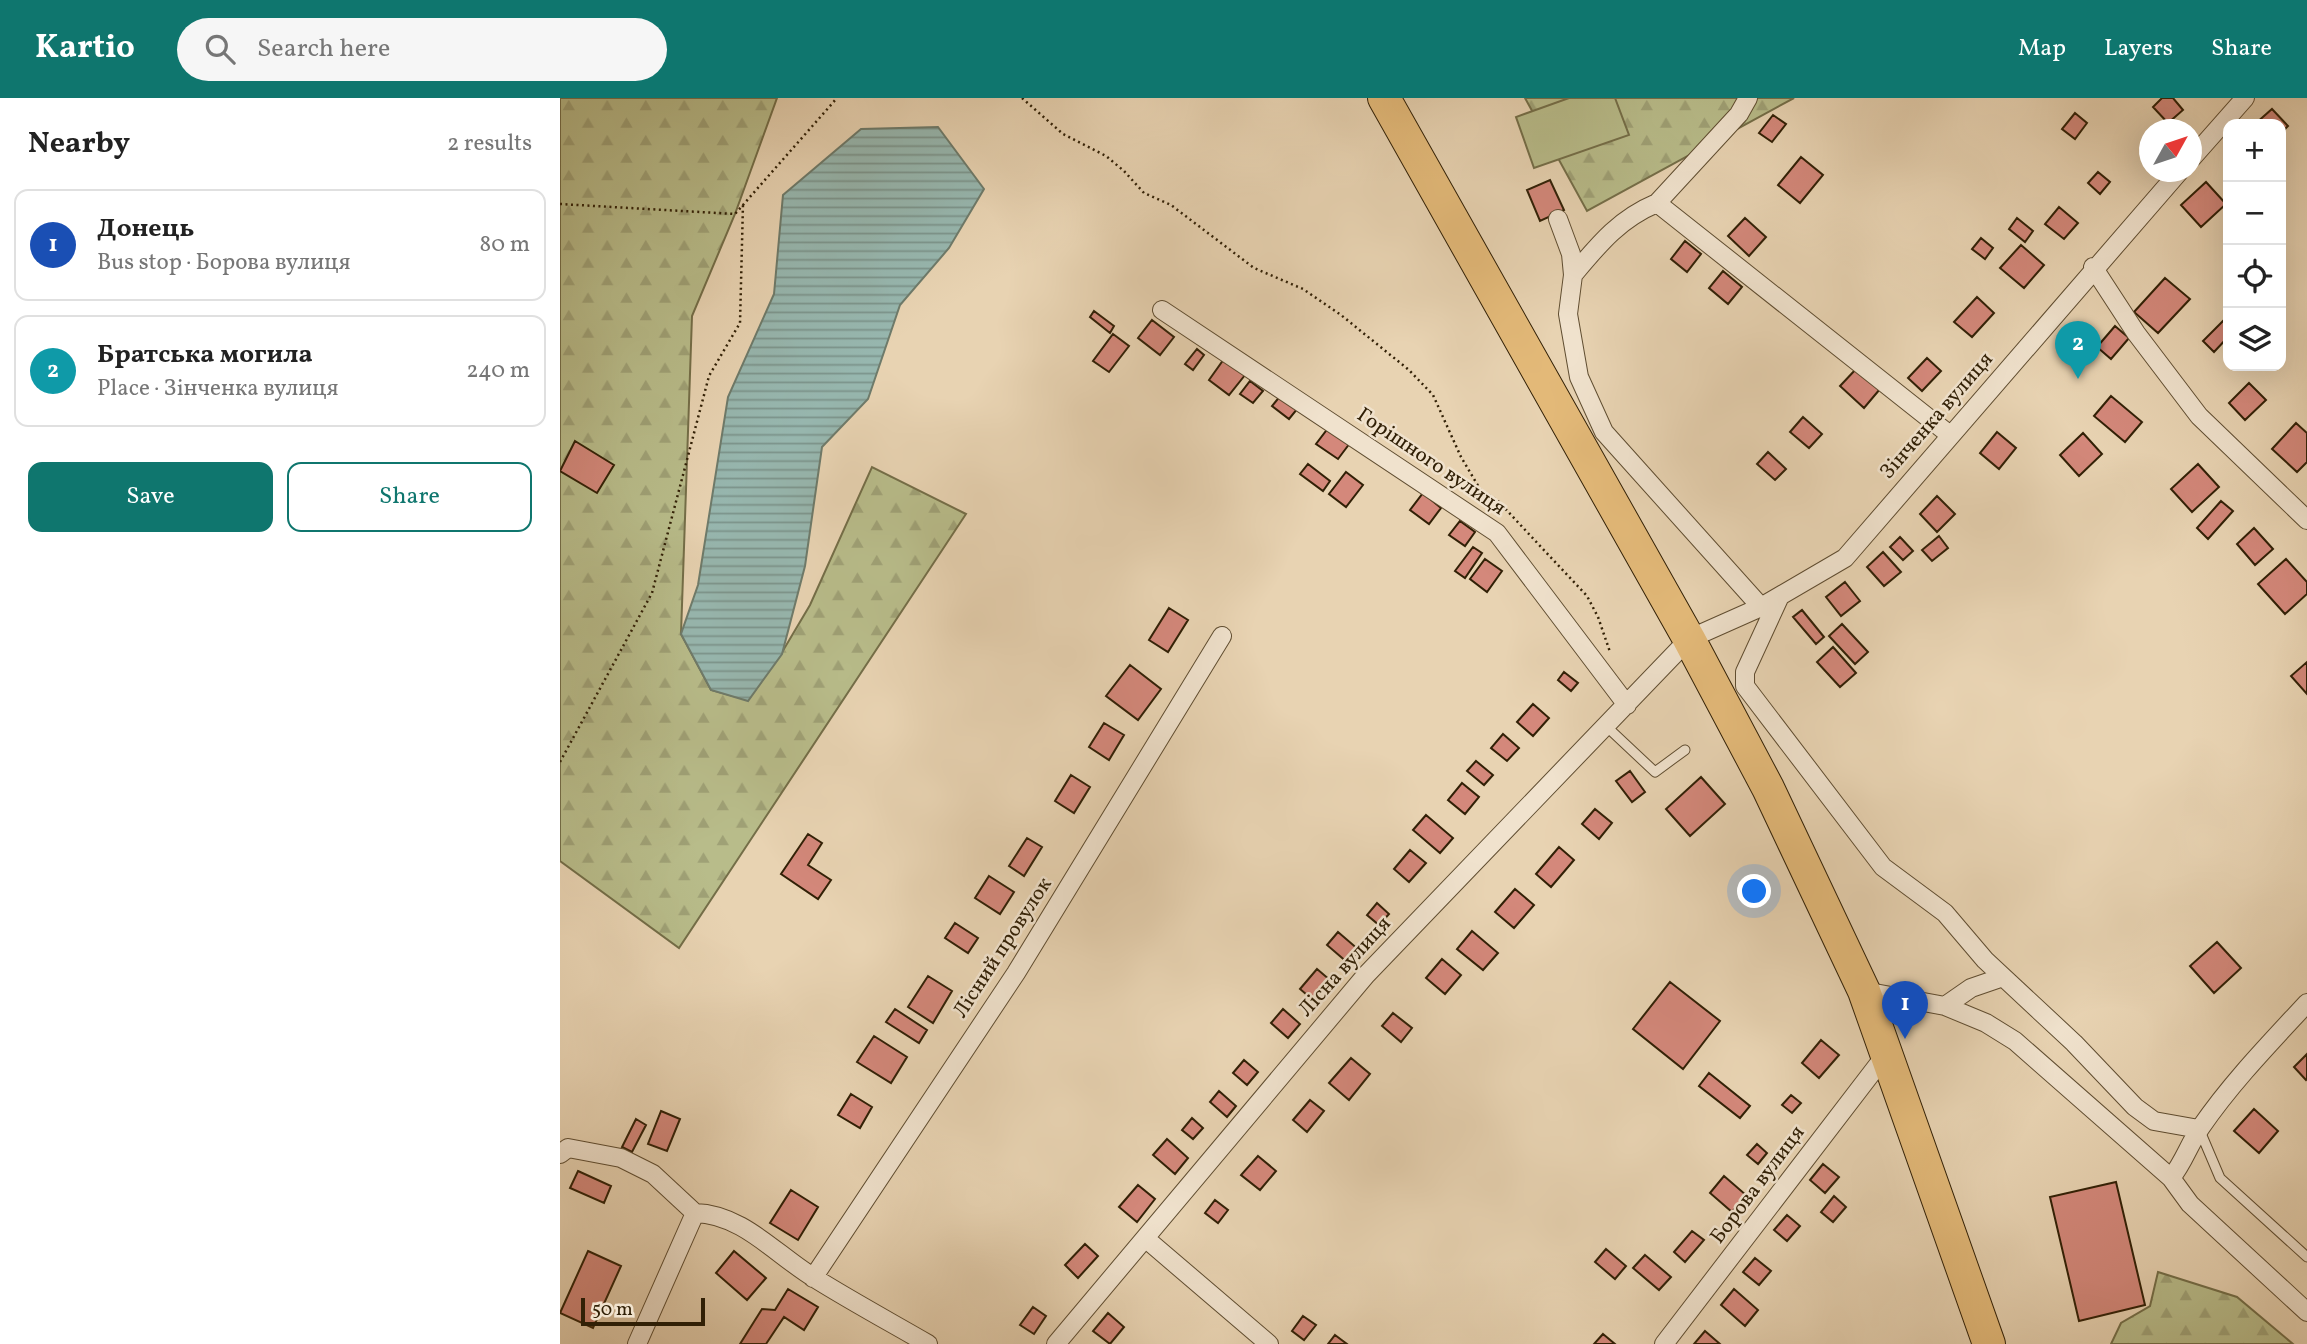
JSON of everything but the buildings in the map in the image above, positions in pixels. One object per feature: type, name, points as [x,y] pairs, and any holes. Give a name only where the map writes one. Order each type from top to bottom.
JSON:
[{"type":"highway","points":[[1384,98],[1689,639],[1768,788],[1864,991],[1989,1344]]},
{"type":"street","points":[[1573,275],[1599,243],[1630,214],[1657,203],[1739,114],[1748,98]]},
{"type":"street","points":[[2202,147],[2245,98]]},
{"type":"street","name":"Зінченка вулиця","points":[[1689,639],[1761,607],[1844,558],[2093,267],[2170,182]]},
{"type":"street","points":[[1657,203],[1950,435]]},
{"type":"street","points":[[1558,219],[1571,254],[1573,275],[1568,314],[1578,377],[1604,432],[1761,607]]},
{"type":"street","points":[[2093,267],[2136,333],[2199,416],[2307,520]]},
{"type":"street","name":"Горішного вулиця","points":[[1162,310],[1497,533],[1627,705]]},
{"type":"street","points":[[1780,596],[1745,672],[1745,686],[1883,867],[1945,913],[2003,977],[2135,1108],[2154,1121],[2199,1129]]},
{"type":"street","name":"Лісний провулок","points":[[813,1278],[1016,973],[1222,636]]},
{"type":"street","name":"Лісна вулиця","points":[[1056,1344],[1366,975],[1689,639]]},
{"type":"street","points":[[1945,1006],[1971,988],[2003,977]]},
{"type":"street","points":[[1864,991],[1945,1006],[1986,1023],[2015,1041],[2171,1178],[2190,1204],[2307,1312]]},
{"type":"street","points":[[2171,1178],[2185,1160],[2199,1129],[2252,1061],[2307,1003]]},
{"type":"street","name":"Борова вулиця","points":[[1664,1344],[1887,1053]]},
{"type":"street","points":[[560,1154],[568,1148],[621,1158],[653,1174],[695,1213],[709,1214],[740,1225],[813,1278],[928,1344]]},
{"type":"street","points":[[637,1344],[695,1213]]},
{"type":"street","points":[[1145,1238],[1269,1344]]},
{"type":"lane","points":[[1606,726],[1656,772],[1685,750]]},
{"type":"lane","points":[[2199,1129],[2220,1178],[2307,1256]]},
{"type":"path","points":[[560,204],[735,215],[836,98]]},
{"type":"path","points":[[1023,98],[1063,134],[1115,164],[1144,193],[1171,205],[1254,268],[1303,289],[1341,314],[1409,370],[1433,394],[1461,457],[1480,489],[1498,501],[1587,596],[1598,617],[1613,661]]},
{"type":"path","points":[[560,762],[652,593],[709,376],[740,323],[743,204]]},
{"type":"green space","points":[[560,98],[777,98],[735,214],[692,316],[681,634],[711,690],[748,700],[781,654],[810,605],[872,467],[966,514],[679,948],[560,861]]},
{"type":"green space","points":[[1525,98],[1794,98],[1587,211]]},
{"type":"green space","points":[[1569,98],[1615,98],[1629,135],[1534,168],[1516,117]]},
{"type":"green space","points":[[2158,1272],[2237,1297],[2293,1344],[2111,1344],[2121,1323],[2150,1306]]},
{"type":"water","points":[[938,127],[984,189],[949,248],[900,305],[868,399],[822,447],[805,566],[782,654],[748,701],[711,690],[681,634],[698,585],[728,397],[774,294],[783,195],[861,129]]},
{"type":"place","name":"Братська могила","points":[[2078,379]]},
{"type":"place","name":"Донець","points":[[1905,1039]]}]
